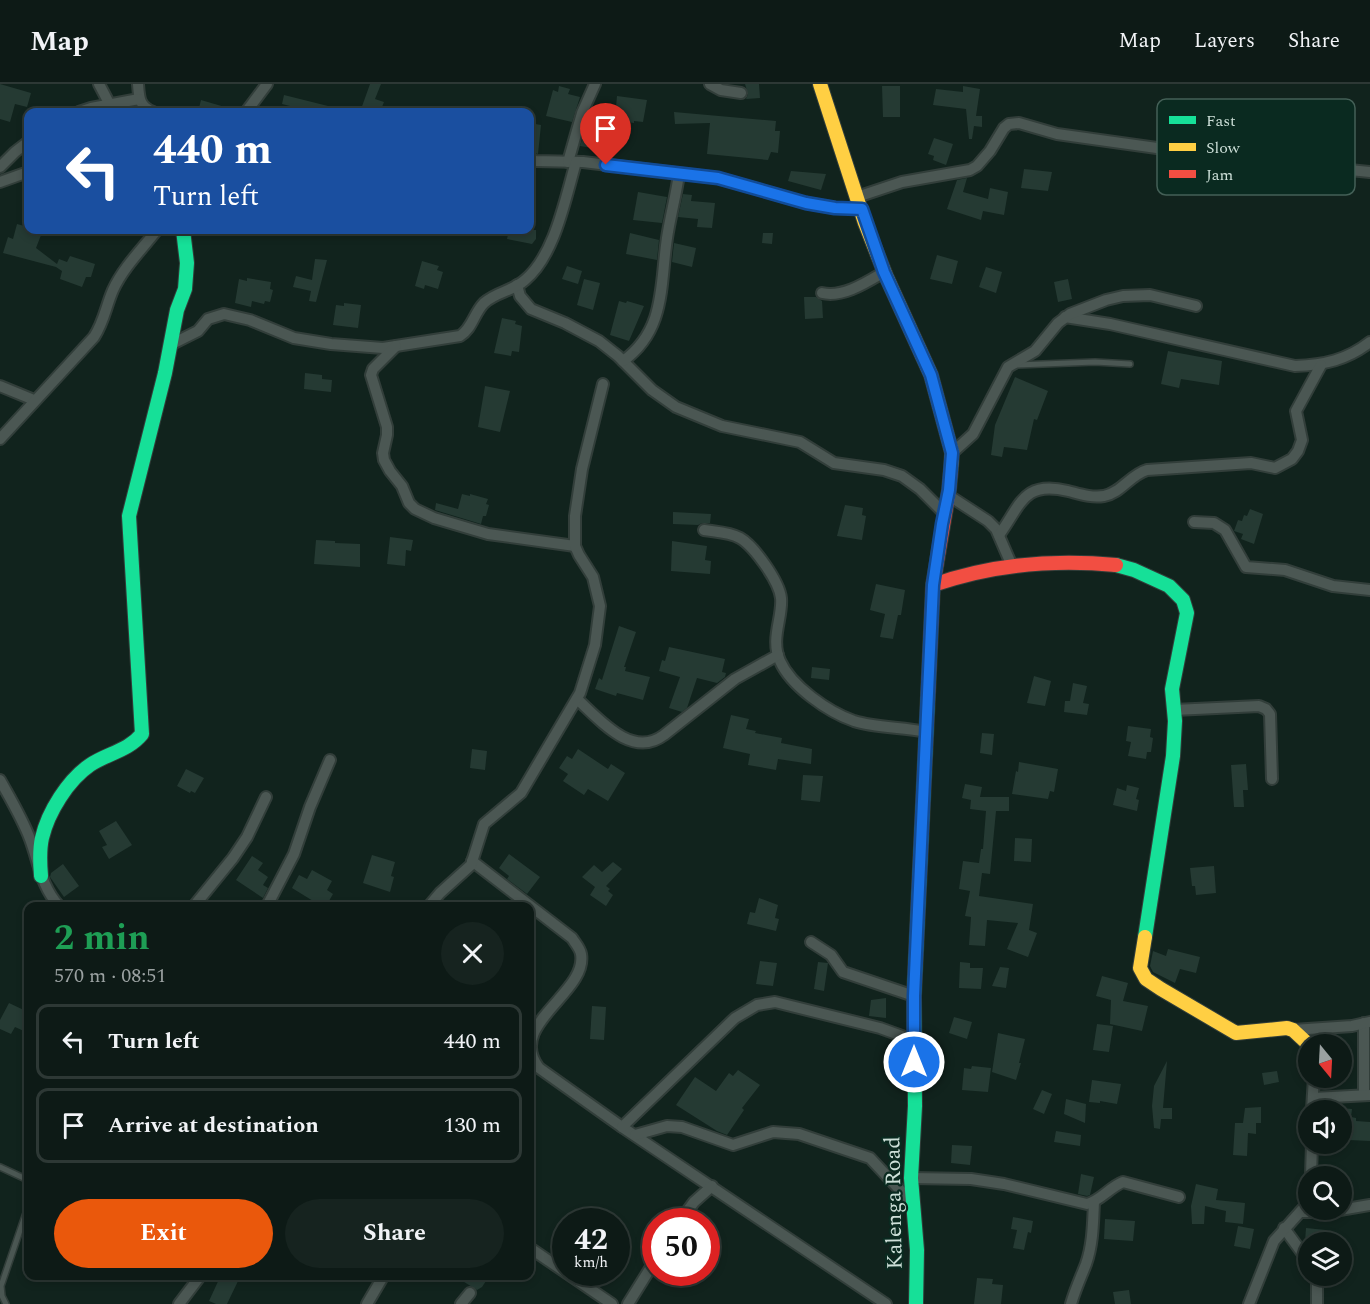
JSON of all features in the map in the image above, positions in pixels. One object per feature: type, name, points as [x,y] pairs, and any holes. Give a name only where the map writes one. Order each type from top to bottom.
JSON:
[{"type":"street","points":[[99,84],[110,105]]},
{"type":"street","points":[[138,84],[139,99],[146,108]]},
{"type":"street","points":[[249,108],[267,84]]},
{"type":"street","points":[[170,345],[198,331],[208,319],[224,314],[250,320],[294,338],[332,344],[383,348],[460,336],[467,330],[476,312],[484,303],[497,293],[523,282],[535,271],[548,251],[572,162],[582,113],[595,84]]},
{"type":"street","points":[[710,84],[721,90],[741,93]]},
{"type":"street","name":"Kalenga Road","points":[[824,85],[859,203],[884,272],[931,375],[952,453],[948,495],[933,585],[914,996],[915,1106],[911,1178],[917,1250],[916,1304]]},
{"type":"street","points":[[98,108],[139,99]]},
{"type":"street","points":[[534,159],[718,178],[806,203],[835,208],[859,203],[902,183],[970,170],[977,166],[990,151],[1004,128],[1010,124],[1019,123],[1057,134],[1157,148]]},
{"type":"street","points":[[0,167],[24,145]]},
{"type":"street","points":[[1355,170],[1370,172]]},
{"type":"street","points":[[0,182],[24,173]]},
{"type":"street","points":[[623,361],[634,353],[647,338],[660,301],[669,224],[679,174]]},
{"type":"street","points":[[0,439],[94,337],[102,326],[113,291],[121,275],[154,234]]},
{"type":"street","points":[[41,876],[40,858],[43,833],[72,782],[89,766],[129,746],[142,734],[129,516],[165,373],[177,310],[186,281],[187,263],[183,234]]},
{"type":"street","points":[[822,293],[829,295],[841,292],[884,272]]},
{"type":"street","points":[[517,285],[520,296],[531,309],[565,323],[599,341],[652,390],[676,407],[722,426],[800,442],[834,463],[884,470],[902,476],[920,489],[944,513]]},
{"type":"street","points":[[952,453],[973,434],[1010,366],[1035,351],[1065,317],[1094,304],[1123,296],[1150,295],[1196,306]]},
{"type":"street","points":[[1065,317],[1110,324],[1295,366],[1321,365],[1339,360],[1370,342]]},
{"type":"street","points":[[396,346],[373,369],[371,375],[387,427],[384,460],[402,486],[412,507],[434,518],[488,534],[575,546]]},
{"type":"street","points":[[999,535],[1025,496],[1040,488],[1061,489],[1093,497],[1105,496],[1113,494],[1140,473],[1147,471],[1251,463],[1271,468],[1279,466],[1292,459],[1298,452],[1302,441],[1296,411],[1321,365]]},
{"type":"street","points":[[433,902],[472,861],[484,824],[521,793],[577,699],[595,645],[600,606],[593,577],[575,546],[575,516],[582,469],[603,384]]},
{"type":"street","points":[[0,386],[34,400]]},
{"type":"street","points":[[948,495],[988,521],[996,529],[1012,566]]},
{"type":"street","points":[[1194,522],[1214,524],[1225,530],[1246,567],[1285,570],[1333,586],[1370,590]]},
{"type":"street","points":[[704,530],[728,533],[740,538],[749,545],[769,571],[782,599],[776,642],[778,655],[786,672],[806,693],[823,705],[853,720],[926,732]]},
{"type":"street","points":[[933,585],[957,576],[1012,566],[1078,561],[1128,567],[1167,584],[1180,595],[1186,604],[1187,614],[1172,689],[1173,756],[1141,972],[1146,979],[1161,989],[1236,1033],[1287,1028],[1293,1030],[1352,1026],[1367,1023],[1367,1095],[1313,1098],[1313,1088]]},
{"type":"street","points":[[577,699],[623,739],[647,744],[656,741],[735,679],[778,655]]},
{"type":"street","points":[[1174,710],[1259,706],[1266,709],[1270,714],[1272,779]]},
{"type":"street","points":[[269,902],[294,854],[310,807],[330,760]]},
{"type":"street","points":[[0,780],[27,833],[47,891],[56,902]]},
{"type":"street","points":[[197,902],[248,837],[266,797]]},
{"type":"street","points":[[472,861],[525,902]]},
{"type":"street","points":[[534,909],[572,938],[580,951],[581,961],[576,977],[542,1019],[534,1036]]},
{"type":"street","points":[[811,942],[831,955],[843,972],[914,996]]},
{"type":"street","points":[[622,1127],[735,1018],[757,1005],[775,1002],[880,1028],[913,1040]]},
{"type":"street","points":[[1293,1030],[1298,1035]]},
{"type":"street","points":[[534,1060],[539,1068],[622,1127],[886,1304]]},
{"type":"street","points":[[635,1135],[667,1126],[682,1128],[733,1145],[773,1132],[799,1134],[870,1158],[914,1205]]},
{"type":"street","points":[[911,1178],[971,1179],[1004,1184],[1087,1204],[1094,1202],[1108,1190],[1123,1182],[1179,1197]]},
{"type":"street","points":[[690,1208],[712,1186]]},
{"type":"street","points":[[1071,1304],[1078,1280],[1086,1265],[1092,1241],[1094,1202]]},
{"type":"street","points":[[1352,1208],[1370,1205]]},
{"type":"street","points":[[1249,1304],[1274,1241],[1298,1215]]},
{"type":"street","points":[[1284,1228],[1298,1247]]},
{"type":"street","points":[[534,1251],[612,1304]]},
{"type":"street","points":[[179,1304],[197,1280]]},
{"type":"street","points":[[367,1304],[381,1280]]},
{"type":"street","points":[[628,1304],[642,1282]]},
{"type":"street","points":[[1317,1304],[1318,1286]]},
{"type":"street","points":[[461,1304],[470,1293]]},
{"type":"lane","points":[[1010,366],[1084,362],[1130,364]]},
{"type":"lane","points":[[0,1167],[24,1178]]},
{"type":"lane","points":[[6,1304],[2,1296],[2,1286],[24,1219]]},
{"type":"building","points":[[0,84],[31,93],[27,107],[15,104],[10,122],[0,119]]},
{"type":"building","points":[[370,84],[381,84],[375,99],[384,102],[382,108],[361,108]]},
{"type":"building","points":[[745,84],[759,84],[760,98],[746,99],[748,94]]},
{"type":"building","points":[[559,86],[570,89],[568,94],[580,97],[572,122],[546,116],[553,90],[558,92]]},
{"type":"building","points":[[882,86],[900,86],[900,117],[883,117]]},
{"type":"building","points":[[963,86],[980,89],[976,116],[982,116],[982,127],[974,126],[972,139],[969,139],[966,109],[933,105],[936,89],[963,92]]},
{"type":"building","points":[[284,95],[336,108],[298,108],[282,104]]},
{"type":"building","points":[[617,96],[647,100],[643,122],[609,119],[611,106],[616,107]]},
{"type":"building","points":[[201,100],[228,108],[199,108]]},
{"type":"building","points":[[674,112],[776,121],[775,131],[780,131],[778,153],[771,152],[768,160],[707,154],[710,123],[675,124]]},
{"type":"building","points":[[587,123],[612,132],[611,143],[603,142],[598,149],[580,146]]},
{"type":"building","points":[[534,124],[541,125],[538,154],[534,153]]},
{"type":"building","points":[[934,138],[953,144],[946,165],[933,160],[934,156],[928,154]]},
{"type":"building","points":[[1024,169],[1052,172],[1048,191],[1021,188]]},
{"type":"building","points":[[791,171],[826,174],[821,190],[788,181]]},
{"type":"building","points":[[967,178],[963,192],[988,199],[990,188],[1008,192],[1004,215],[983,211],[981,220],[947,209],[957,180]]},
{"type":"building","points":[[638,192],[667,197],[662,223],[633,220]]},
{"type":"building","points":[[683,194],[692,195],[691,201],[715,203],[712,228],[697,227],[698,219],[678,217]]},
{"type":"building","points":[[17,224],[24,226],[24,234],[41,234],[36,248],[57,264],[59,259],[67,262],[70,256],[95,264],[91,277],[86,277],[82,287],[60,279],[62,271],[56,267],[3,253],[8,237],[13,239]]},
{"type":"building","points":[[536,230],[536,239],[532,244],[507,239],[508,234],[534,234]]},
{"type":"building","points":[[630,233],[659,240],[657,260],[626,254]]},
{"type":"building","points":[[763,233],[773,233],[772,244],[762,243]]},
{"type":"building","points":[[674,243],[696,248],[692,267],[672,262]]},
{"type":"building","points":[[937,255],[958,261],[952,284],[930,279]]},
{"type":"building","points":[[315,259],[327,260],[316,302],[309,301],[311,291],[293,287],[296,276],[312,280]]},
{"type":"building","points":[[422,261],[439,266],[437,270],[443,272],[438,289],[425,285],[424,289],[415,286]]},
{"type":"building","points":[[567,266],[582,271],[578,284],[562,279]]},
{"type":"building","points":[[986,267],[1002,272],[996,293],[979,287]]},
{"type":"building","points":[[247,278],[271,282],[270,289],[273,290],[270,302],[265,301],[264,304],[252,301],[251,307],[235,303],[239,279],[247,281]]},
{"type":"building","points":[[584,279],[600,283],[593,310],[577,305]]},
{"type":"building","points":[[1068,279],[1072,299],[1058,302],[1054,282]]},
{"type":"building","points":[[804,297],[816,297],[822,301],[823,318],[805,319]]},
{"type":"building","points":[[619,301],[644,306],[629,341],[610,335]]},
{"type":"building","points":[[344,303],[361,305],[358,328],[333,325],[336,305],[344,306]]},
{"type":"building","points":[[502,318],[516,321],[515,324],[522,326],[519,352],[512,351],[511,356],[494,353]]},
{"type":"building","points":[[1168,351],[1222,361],[1219,385],[1181,379],[1179,388],[1161,384]]},
{"type":"building","points":[[305,373],[322,375],[322,379],[332,380],[331,392],[304,389]]},
{"type":"building","points":[[1015,377],[1048,391],[1037,420],[1034,419],[1027,450],[1004,447],[1002,457],[991,455],[995,425]]},
{"type":"building","points":[[485,386],[510,391],[500,432],[478,427]]},
{"type":"building","points":[[462,494],[488,499],[486,516],[483,516],[481,524],[435,510],[436,503],[458,509]]},
{"type":"building","points":[[845,505],[863,508],[862,515],[866,516],[862,540],[837,536]]},
{"type":"building","points":[[1250,509],[1263,514],[1254,544],[1241,539],[1243,534],[1234,531],[1238,520],[1242,521]]},
{"type":"building","points":[[673,512],[711,514],[710,523],[673,524]]},
{"type":"building","points":[[390,537],[413,540],[411,551],[406,550],[405,566],[387,564]]},
{"type":"building","points":[[316,540],[360,544],[360,567],[314,564]]},
{"type":"building","points":[[672,541],[707,546],[705,560],[711,561],[710,574],[671,571]]},
{"type":"building","points":[[876,584],[905,590],[901,615],[898,615],[893,639],[880,637],[885,614],[870,610]]},
{"type":"building","points":[[619,626],[636,632],[624,667],[626,667],[625,671],[650,677],[643,700],[617,693],[616,696],[595,689],[599,678],[602,680]]},
{"type":"building","points":[[669,647],[725,659],[722,672],[726,673],[725,677],[717,683],[697,678],[687,708],[682,712],[669,708],[680,677],[659,671]]},
{"type":"building","points":[[812,667],[830,669],[829,680],[811,678]]},
{"type":"building","points":[[1034,676],[1051,681],[1045,706],[1027,703]]},
{"type":"building","points":[[1073,683],[1087,686],[1083,703],[1089,704],[1087,715],[1064,712],[1065,701],[1070,701]]},
{"type":"building","points":[[731,715],[749,719],[746,729],[756,731],[755,733],[782,738],[781,743],[812,749],[811,764],[778,759],[776,770],[748,765],[750,754],[723,748]]},
{"type":"building","points":[[1128,726],[1151,729],[1150,737],[1153,738],[1151,752],[1147,752],[1146,759],[1128,756],[1131,742],[1126,741]]},
{"type":"building","points":[[982,733],[994,734],[992,755],[980,753]]},
{"type":"building","points":[[472,749],[487,751],[485,770],[470,768]]},
{"type":"building","points":[[578,749],[608,769],[611,764],[625,773],[608,801],[588,789],[584,795],[563,781],[568,774],[559,768],[567,756],[572,759]]},
{"type":"building","points":[[1019,762],[1058,769],[1054,792],[1050,791],[1048,799],[1012,794]]},
{"type":"building","points":[[1246,764],[1248,790],[1243,790],[1244,807],[1234,807],[1231,765]]},
{"type":"building","points":[[186,769],[204,778],[195,793],[191,791],[190,793],[177,786]]},
{"type":"building","points":[[803,775],[823,776],[820,802],[801,800]]},
{"type":"building","points":[[965,784],[982,787],[980,797],[1009,797],[1009,811],[996,811],[990,874],[982,873],[979,896],[1033,904],[1029,930],[1037,933],[1028,957],[1007,949],[1018,923],[987,920],[985,946],[969,945],[971,917],[965,916],[970,891],[959,889],[963,861],[979,863],[981,849],[983,849],[986,811],[970,809],[971,800],[962,798]]},
{"type":"building","points":[[1127,785],[1139,788],[1136,799],[1139,800],[1137,811],[1113,805],[1117,788],[1126,791]]},
{"type":"building","points":[[116,821],[132,845],[109,859],[102,847],[107,845],[99,831]]},
{"type":"building","points":[[1015,838],[1032,839],[1031,862],[1014,861]]},
{"type":"building","points":[[509,854],[540,877],[527,894],[507,879],[509,876],[499,868]]},
{"type":"building","points":[[372,855],[395,862],[390,892],[363,883]]},
{"type":"building","points":[[252,856],[263,863],[258,870],[268,877],[263,885],[268,888],[263,898],[236,880]]},
{"type":"building","points":[[613,862],[622,869],[606,886],[613,895],[606,906],[590,895],[595,887],[582,877],[594,865],[602,872]]},
{"type":"building","points":[[63,864],[79,886],[64,897],[50,877],[51,873]]},
{"type":"building","points":[[1214,866],[1216,893],[1196,895],[1195,886],[1192,886],[1190,868]]},
{"type":"building","points":[[312,870],[332,881],[327,890],[333,894],[328,902],[315,902],[292,888],[299,875],[307,879]]},
{"type":"building","points":[[759,898],[778,905],[775,918],[779,919],[776,931],[747,924],[750,912],[755,913]]},
{"type":"building","points":[[1168,949],[1200,957],[1196,973],[1180,969],[1175,983],[1153,972],[1150,966],[1153,951],[1166,956]]},
{"type":"building","points":[[760,961],[777,963],[773,986],[756,984]]},
{"type":"building","points":[[818,962],[828,963],[824,991],[814,989]]},
{"type":"building","points":[[960,962],[970,963],[970,968],[983,968],[981,989],[959,988]]},
{"type":"building","points":[[1000,967],[1009,968],[1006,988],[992,986]]},
{"type":"building","points":[[1102,976],[1128,983],[1123,1001],[1148,1006],[1142,1031],[1110,1024],[1111,1000],[1096,996]]},
{"type":"building","points":[[886,998],[886,1018],[869,1016],[871,1000]]},
{"type":"building","points":[[9,1003],[24,1010],[24,1031],[15,1027],[11,1034],[0,1029],[0,1020]]},
{"type":"building","points":[[592,1006],[606,1007],[604,1040],[590,1039]]},
{"type":"building","points":[[954,1017],[972,1022],[967,1039],[949,1033]]},
{"type":"building","points":[[1097,1024],[1113,1026],[1109,1052],[1093,1050]]},
{"type":"building","points":[[998,1033],[1025,1039],[1016,1080],[992,1072]]},
{"type":"building","points":[[1167,1061],[1163,1108],[1172,1108],[1172,1119],[1161,1119],[1160,1129],[1154,1128],[1152,1106],[1154,1086]]},
{"type":"building","points":[[972,1066],[991,1068],[988,1092],[962,1090],[964,1068],[971,1069]]},
{"type":"building","points":[[738,1070],[760,1085],[742,1108],[744,1110],[727,1135],[676,1105],[695,1077],[716,1091],[729,1073],[733,1076]]},
{"type":"building","points":[[1277,1071],[1279,1082],[1264,1085],[1262,1073]]},
{"type":"building","points":[[1092,1080],[1121,1084],[1117,1104],[1089,1102]]},
{"type":"building","points":[[1042,1090],[1052,1094],[1044,1114],[1033,1109]]},
{"type":"building","points":[[1066,1099],[1086,1104],[1085,1123],[1064,1114]]},
{"type":"building","points":[[1261,1107],[1261,1123],[1256,1123],[1256,1134],[1248,1133],[1247,1156],[1233,1155],[1235,1123],[1243,1123],[1245,1108]]},
{"type":"building","points":[[1352,1117],[1356,1118],[1356,1121],[1370,1122],[1370,1141],[1352,1140]]},
{"type":"building","points":[[1056,1131],[1081,1135],[1080,1146],[1054,1142]]},
{"type":"building","points":[[952,1145],[972,1146],[970,1165],[951,1163]]},
{"type":"building","points":[[1081,1174],[1094,1177],[1090,1195],[1078,1194]]},
{"type":"building","points":[[1196,1184],[1218,1189],[1216,1200],[1245,1203],[1243,1224],[1225,1222],[1226,1211],[1205,1206],[1204,1224],[1192,1224],[1191,1206]]},
{"type":"building","points":[[1013,1217],[1033,1221],[1024,1250],[1013,1248],[1017,1230],[1011,1229]]},
{"type":"building","points":[[1105,1219],[1135,1221],[1133,1241],[1104,1239]]},
{"type":"building","points":[[1238,1226],[1254,1229],[1250,1249],[1234,1246]]},
{"type":"building","points":[[1306,1228],[1326,1230],[1326,1232],[1306,1232]]},
{"type":"building","points":[[977,1278],[993,1279],[992,1284],[1003,1285],[1001,1304],[974,1304]]},
{"type":"building","points":[[219,1280],[239,1280],[227,1304],[216,1304],[209,1301]]},
{"type":"building","points":[[461,1280],[487,1280],[477,1290]]},
{"type":"building","points":[[1129,1290],[1131,1304],[1115,1304],[1113,1292]]},
{"type":"traffic: fast","points":[[41,876],[42,838],[60,797],[82,771],[124,748],[142,734],[129,516],[165,373],[177,310],[185,289],[187,263],[183,234]]},
{"type":"traffic: fast","points":[[1116,565],[1134,570],[1169,586],[1183,600],[1187,613],[1172,689],[1175,721],[1173,756],[1145,937]]},
{"type":"traffic: fast","points":[[916,1304],[917,1250],[911,1178],[915,1106],[914,996],[928,695]]},
{"type":"traffic: slow","points":[[820,84],[865,223],[886,276],[931,375],[952,453],[951,468]]},
{"type":"traffic: slow","points":[[1145,937],[1140,968],[1146,979],[1161,989],[1236,1033],[1287,1028],[1298,1035]]},
{"type":"traffic: jam","points":[[928,695],[933,585],[951,468]]},
{"type":"traffic: jam","points":[[933,585],[978,572],[1023,565],[1046,563],[1116,565]]},
{"type":"route","points":[[606,165],[718,178],[806,203],[835,208],[862,209],[884,272],[931,375],[952,453],[949,490],[933,585],[914,996],[914,1062]]}]
